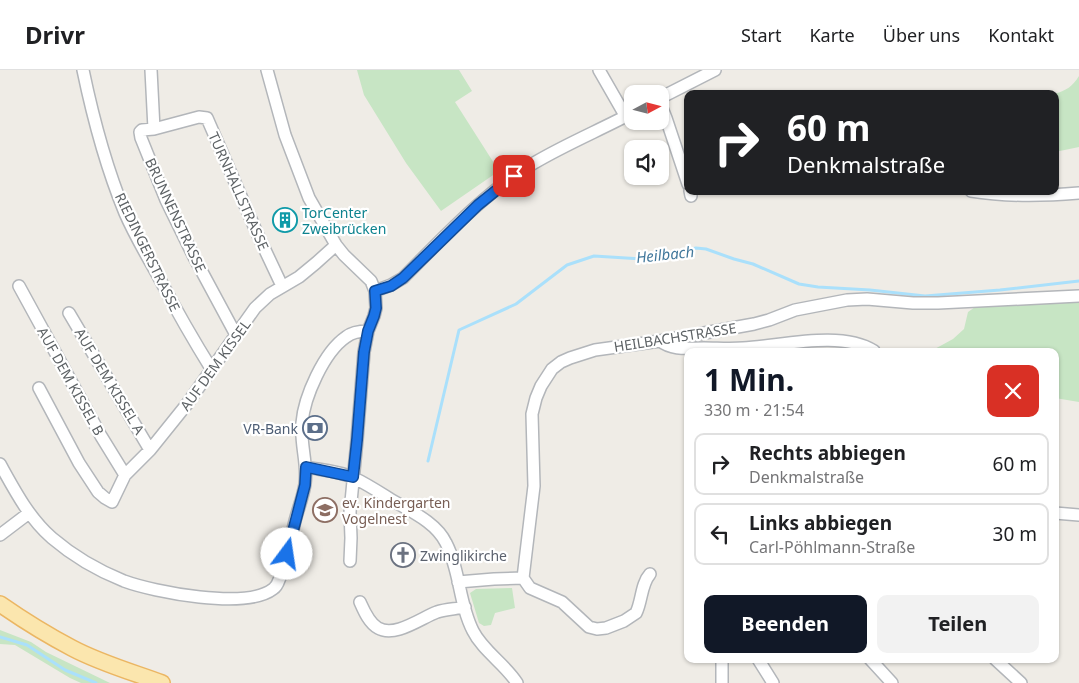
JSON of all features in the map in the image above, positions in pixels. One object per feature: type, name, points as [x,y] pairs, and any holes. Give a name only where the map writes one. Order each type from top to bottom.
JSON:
[{"type":"main road","points":[[0,604],[73,648],[162,683]]},
{"type":"street","name":"RIEDINGERSTRASSE","points":[[83,70],[98,132],[125,212],[185,326],[212,370]]},
{"type":"street","points":[[151,70],[154,129]]},
{"type":"street","points":[[267,70],[285,135],[309,198],[336,245],[371,281],[375,291],[376,308],[368,331],[364,352],[350,512],[352,538],[350,561]]},
{"type":"street","points":[[598,70],[624,108]]},
{"type":"street","points":[[669,93],[715,70]]},
{"type":"street","name":"TURNHALLSTRASSE","points":[[154,129],[199,117],[207,118],[257,234],[282,286]]},
{"type":"street","points":[[375,291],[391,286],[403,278],[478,205],[514,176],[534,163],[624,118]]},
{"type":"street","points":[[669,125],[684,159]]},
{"type":"street","name":"BRUNNENSTRASSE","points":[[154,129],[146,129],[140,132],[166,200],[236,335]]},
{"type":"street","points":[[1059,194],[1079,193]]},
{"type":"street","points":[[1002,195],[1048,195]]},
{"type":"street","name":"AUF DEM KISSEL","points":[[39,388],[75,456],[98,492],[112,502],[125,475],[150,450],[187,404],[255,308],[263,299],[299,277],[336,245]]},
{"type":"street","name":"AUF DEM KISSEL B","points":[[19,286],[101,436],[125,475]]},
{"type":"street","name":"HEILBACHSTRASSE","points":[[523,578],[534,486],[532,414],[543,381],[552,369],[561,362],[581,354],[608,348],[660,341],[754,324],[794,310],[847,300],[867,299],[938,303],[1079,296]]},
{"type":"street","name":"AUF DEM KISSEL A","points":[[69,313],[150,450]]},
{"type":"street","points":[[0,464],[29,513],[41,528],[67,550],[122,580],[190,596],[231,599],[264,594],[273,589],[280,580],[305,485],[306,467],[302,443],[302,425],[305,406],[311,388],[328,356],[337,344],[352,333],[368,331]]},
{"type":"street","points":[[660,341],[680,348],[743,348],[823,341],[838,341],[866,348]]},
{"type":"street","points":[[306,467],[353,477],[423,519],[440,533],[451,554],[465,607],[474,632],[482,644],[508,670],[517,683]]},
{"type":"street","points":[[0,535],[29,513]]},
{"type":"street","points":[[1059,513],[1079,515]]},
{"type":"street","points":[[458,582],[523,578],[530,588],[562,602],[589,627],[597,629],[606,628],[624,621],[636,613],[645,582],[650,574]]},
{"type":"street","points":[[360,602],[368,618],[377,628],[389,631],[406,627],[439,612],[465,607]]},
{"type":"street","points":[[722,663],[722,683]]},
{"type":"street","points":[[760,663],[773,683]]},
{"type":"street","points":[[874,663],[892,683]]},
{"type":"street","points":[[1000,663],[1021,683]]},
{"type":"shaded area","name":"ev. Kindergarten Vogelnest","points":[[318,498],[336,501],[333,521],[315,520],[316,510],[313,509],[314,504],[317,505]]},
{"type":"green space","points":[[357,70],[459,70],[472,91],[455,102],[499,171],[441,211],[406,163],[364,95]]},
{"type":"green space","points":[[1079,76],[1079,147],[1059,151],[1059,92],[1069,88]]},
{"type":"green space","points":[[1079,291],[1079,402],[1059,399],[1059,348],[936,348],[953,339],[964,329],[968,312],[978,305]]},
{"type":"green space","points":[[512,588],[515,608],[495,613],[491,625],[484,626],[479,623],[470,593],[476,589]]},
{"type":"green space","points":[[0,630],[31,642],[46,652],[110,683],[81,683],[70,678],[15,645],[0,644]]},
{"type":"waterway","name":"Heilbach","points":[[428,461],[459,330],[516,304],[567,265],[594,256],[642,259],[660,257],[696,248],[706,249],[753,264],[799,284],[925,296],[1079,281]]},
{"type":"waterway","points":[[0,637],[27,645],[65,670],[96,683]]},
{"type":"place","name":"TorCenter Zweibrücken","points":[[285,220]]},
{"type":"place","name":"VR-Bank","points":[[315,428]]},
{"type":"place","name":"ev. Kindergarten Vogelnest","points":[[325,510]]},
{"type":"place","name":"Zwinglikirche","points":[[403,555]]},
{"type":"route","points":[[287,554],[305,485],[306,467],[353,477],[364,352],[368,331],[376,308],[375,291],[391,286],[403,278],[478,205],[514,176]]}]
